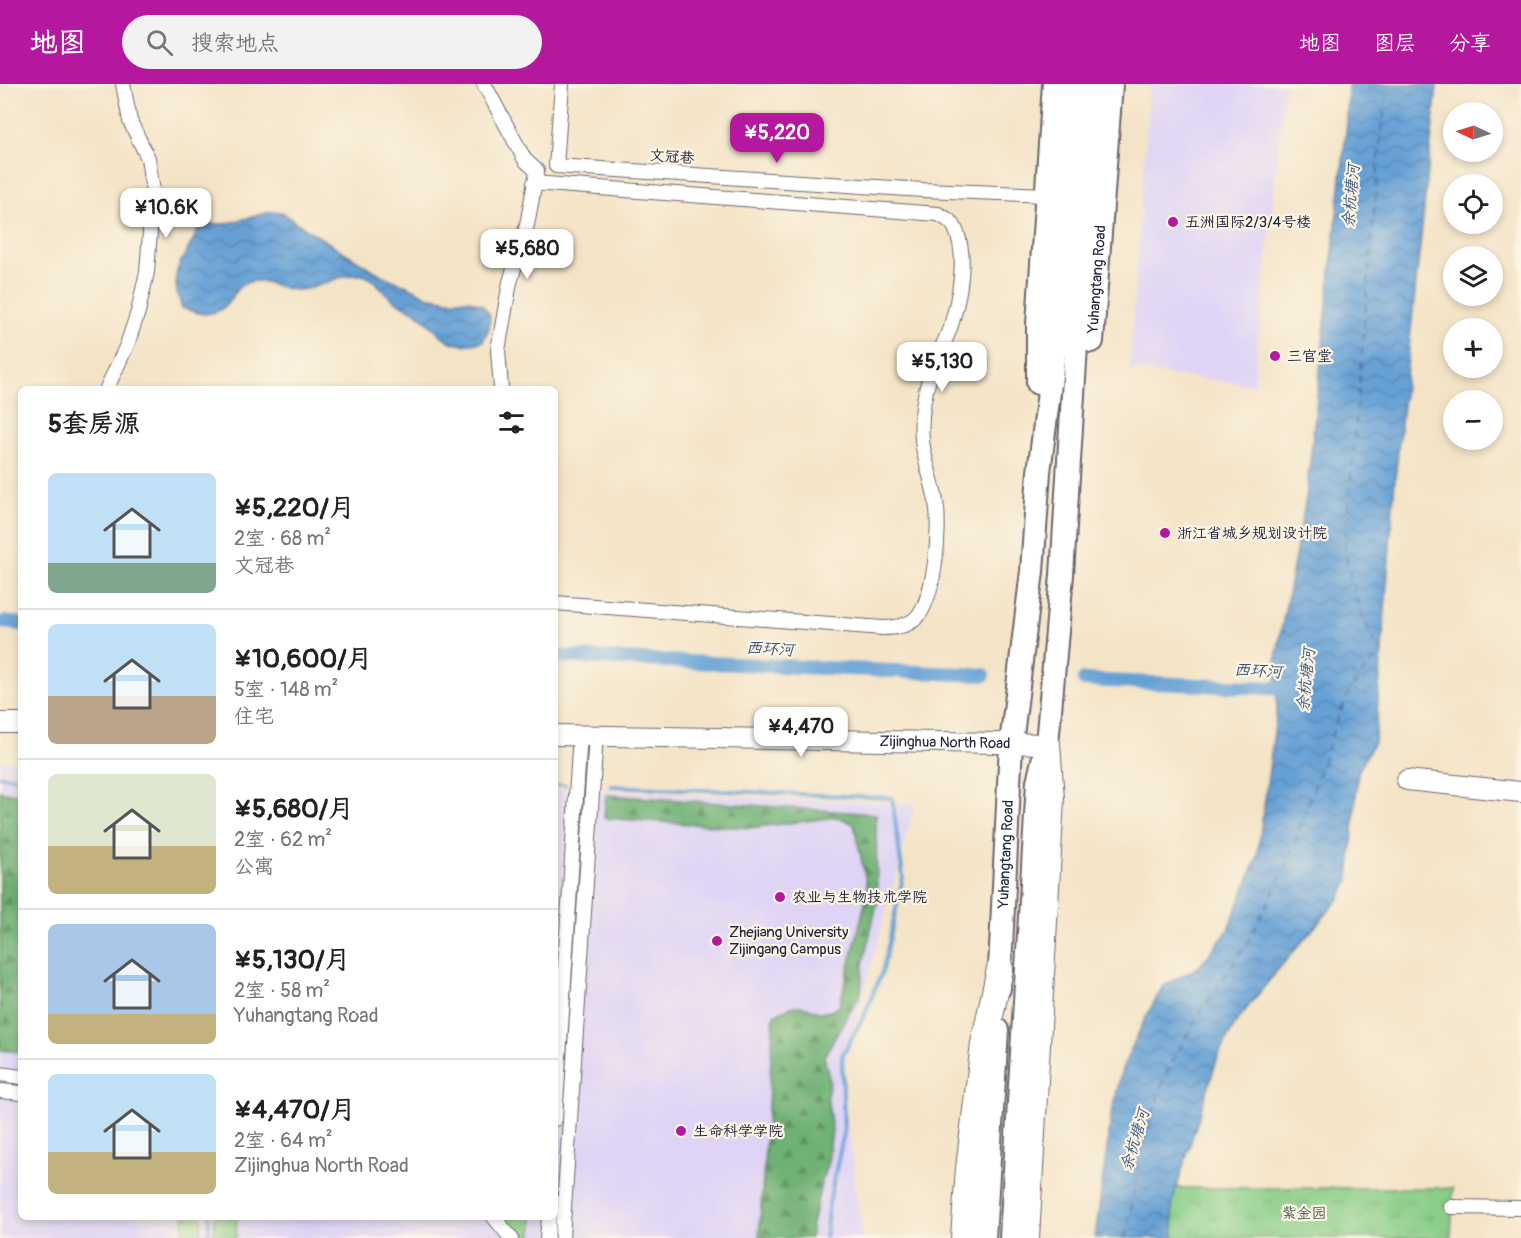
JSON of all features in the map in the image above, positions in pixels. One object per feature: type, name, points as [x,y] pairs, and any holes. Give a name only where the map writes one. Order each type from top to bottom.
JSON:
[{"type":"highway","points":[[1026,1238],[1052,799],[1047,744]]},
{"type":"highway","points":[[964,1238],[969,1168],[984,1044],[1000,969]]},
{"type":"main road","name":"Yuhangtang Road","points":[[1039,472],[1038,324],[1054,84]]},
{"type":"main road","name":"Yuhangtang Road","points":[[984,1238],[1011,744],[1032,571],[1039,472],[1059,312],[1074,84]]},
{"type":"main road","name":"Yuhangtang Road","points":[[1011,1238],[1038,782],[1047,744],[1061,587],[1092,84]]},
{"type":"main road","name":"Yuhangtang Road","points":[[1068,475],[1088,381],[1111,84]]},
{"type":"main road","points":[[0,723],[18,723]]},
{"type":"main road","name":"Zijinghua North Road","points":[[558,735],[1047,744]]},
{"type":"main road","points":[[1407,780],[1521,792]]},
{"type":"street","points":[[108,386],[127,345],[138,312],[147,273],[153,191],[148,158],[130,121],[123,84]]},
{"type":"street","points":[[484,84],[525,160],[537,171],[526,225],[510,282],[498,350],[501,386]]},
{"type":"street","name":"文冠巷","points":[[561,84],[556,166],[923,190],[1047,195]]},
{"type":"street","points":[[534,183],[938,214],[954,226],[960,245],[962,271],[952,322],[924,397],[922,440],[937,503],[938,533],[926,602],[913,622],[895,628],[884,628],[558,603]]},
{"type":"street","points":[[558,1075],[588,735]]},
{"type":"street","points":[[562,1238],[571,1110],[588,735]]},
{"type":"street","points":[[0,1074],[18,1077]]},
{"type":"street","points":[[0,1090],[18,1093]]},
{"type":"street","points":[[558,1109],[571,1110]]},
{"type":"street","points":[[1451,1207],[1521,1208]]},
{"type":"street","points":[[496,1220],[511,1238]]},
{"type":"street","points":[[547,1238],[549,1220]]},
{"type":"shaded area","points":[[1150,84],[1285,84],[1254,385],[1129,370]]},
{"type":"shaded area","name":"Zhejiang University Zijingang Campus","points":[[0,761],[18,762],[18,1220],[558,1220],[558,789],[915,804],[841,1077],[863,1238],[0,1238]]},
{"type":"green space","points":[[0,791],[18,794],[18,1052],[0,1050]]},
{"type":"green space","points":[[606,795],[876,814],[877,903],[863,965],[861,993],[824,1056],[830,1082],[827,1096],[832,1130],[828,1162],[821,1184],[811,1238],[759,1238],[774,1015],[794,1006],[821,1012],[839,1007],[868,891],[854,824],[838,817],[749,828],[604,818]]},
{"type":"green space","name":"紫金园","points":[[1162,1188],[1453,1188],[1451,1238],[1155,1238]]},
{"type":"green space","points":[[184,1220],[202,1220],[200,1238],[182,1238]]},
{"type":"green space","points":[[214,1220],[237,1220],[236,1238],[212,1238],[215,1230]]},
{"type":"green space","points":[[506,1220],[533,1220],[532,1238],[521,1238]]},
{"type":"water","name":"余杭塘河","points":[[1348,84],[1437,84],[1395,479],[1375,740],[1358,772],[1349,880],[1339,899],[1237,1021],[1218,1056],[1174,1196],[1172,1208],[1174,1238],[1095,1238],[1111,1118],[1122,1069],[1163,986],[1199,967],[1227,932],[1257,858],[1277,710],[1276,658],[1306,498],[1347,123]]},
{"type":"water","points":[[270,212],[282,212],[383,276],[426,296],[449,300],[470,300],[482,305],[490,315],[489,329],[483,341],[462,345],[448,340],[417,313],[394,300],[374,281],[362,275],[346,276],[303,290],[252,281],[241,286],[220,310],[202,314],[182,308],[177,293],[177,272],[200,224],[225,224]]},
{"type":"waterway","name":"西环河","points":[[4,622],[18,624]]},
{"type":"waterway","name":"西环河","points":[[558,656],[984,675]]},
{"type":"waterway","name":"西环河","points":[[1084,680],[1295,689]]},
{"type":"waterway","points":[[0,776],[18,778]]},
{"type":"waterway","points":[[558,785],[566,785]]},
{"type":"waterway","points":[[610,786],[892,798],[903,877],[883,969],[864,1016],[842,1056],[844,1131],[829,1203],[825,1238]]},
{"type":"waterway","points":[[206,1238],[209,1220]]},
{"type":"ferry route","points":[[1126,1238],[1140,1155],[1164,1078],[1194,1022],[1248,942],[1287,865],[1337,720],[1349,692],[1369,665],[1382,653],[1368,628],[1358,602],[1345,547],[1380,145],[1388,84]]},
{"type":"place","name":"五洲国际2/3/4号楼","points":[[1173,222]]},
{"type":"place","name":"三官堂","points":[[1275,356]]},
{"type":"place","name":"浙江省城乡规划设计院","points":[[1165,533]]},
{"type":"place","name":"农业与生物技术学院","points":[[780,897]]},
{"type":"place","name":"Zhejiang University Zijingang Campus","points":[[717,941]]},
{"type":"place","name":"生命科学学院","points":[[681,1131]]}]
